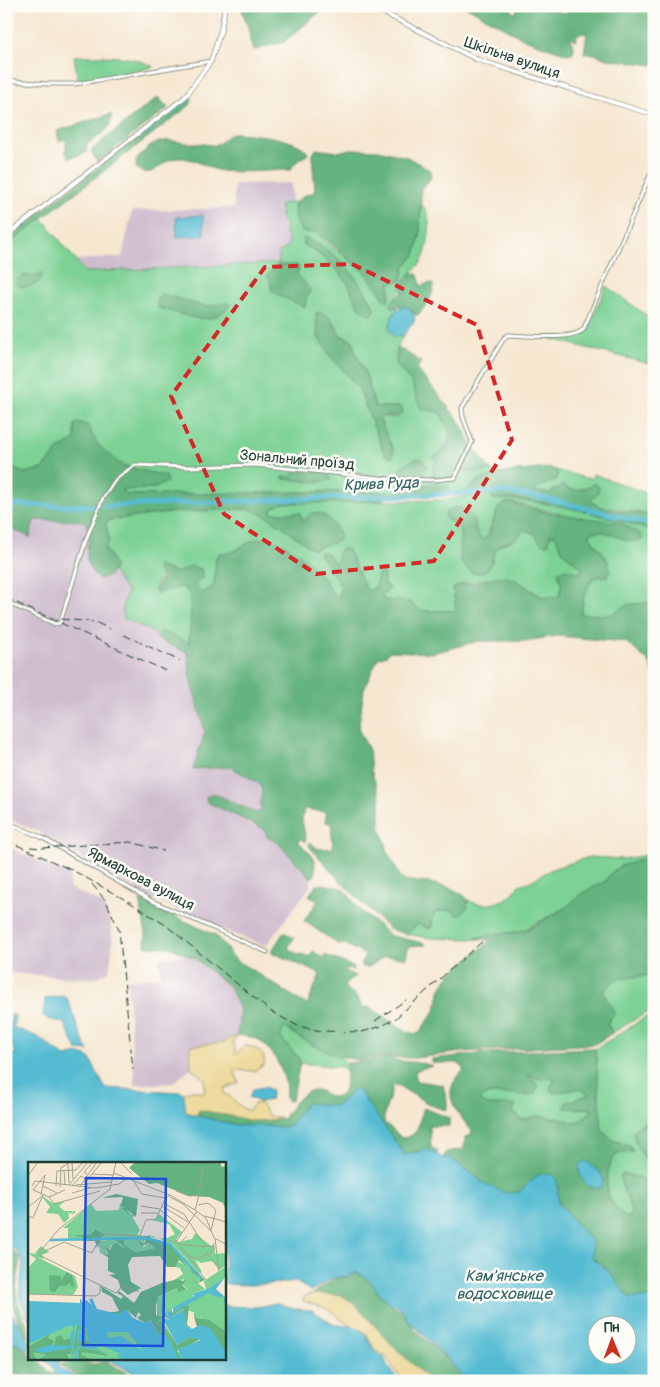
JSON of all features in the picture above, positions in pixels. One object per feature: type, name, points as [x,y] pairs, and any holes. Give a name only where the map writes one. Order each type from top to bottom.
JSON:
[{"type":"main road","points":[[6,236],[175,107],[194,87],[211,61],[221,30],[225,6]]},
{"type":"main road","name":"Шкільна вулиця","points":[[370,6],[462,53],[491,65],[654,115]]},
{"type":"street","points":[[6,80],[62,85],[211,61]]},
{"type":"street","name":"Зональний проїзд","points":[[6,602],[55,624],[60,624],[90,532],[109,487],[127,469],[139,464],[190,467],[256,465],[389,479],[435,480],[455,478],[472,442],[463,417],[462,408],[505,336],[563,336],[581,332],[588,322],[654,166]]},
{"type":"street","name":"Ярмаркова вулиця","points":[[6,822],[40,837],[150,900],[267,952]]},
{"type":"highlighted area","points":[[352,264],[477,325],[512,440],[434,561],[316,574],[224,514],[171,396],[265,267]]},
{"type":"shaded area","points":[[291,183],[292,203],[280,204],[285,235],[288,235],[288,247],[279,252],[279,263],[85,272],[76,260],[122,257],[132,211],[234,208],[234,184]]},
{"type":"shaded area","points":[[34,520],[84,521],[92,532],[87,546],[109,576],[112,571],[127,592],[123,605],[123,618],[157,634],[158,639],[188,653],[190,675],[205,732],[193,769],[231,767],[260,784],[262,810],[256,813],[207,801],[264,829],[268,838],[277,842],[311,878],[311,885],[266,946],[149,897],[37,831],[6,818],[6,527],[30,536]]},
{"type":"shaded area","points":[[6,846],[70,875],[69,888],[103,904],[110,920],[113,942],[109,971],[94,979],[6,973]]},
{"type":"shaded area","points":[[189,955],[230,987],[240,1010],[237,1035],[224,1042],[190,1046],[191,1068],[173,1083],[135,1085],[127,980],[161,977],[159,958]]},
{"type":"green space","points":[[242,6],[327,6],[284,42],[255,50],[251,44]]},
{"type":"green space","points":[[465,6],[510,6],[513,13],[516,13],[517,6],[554,6],[558,11],[565,13],[569,11],[567,6],[654,6],[654,65],[607,59],[595,54],[584,53],[587,33],[577,34],[576,40],[569,37],[574,47],[573,53],[567,54],[524,39]]},
{"type":"green space","points":[[74,56],[126,58],[154,67],[117,75],[78,80]]},
{"type":"green space","points":[[190,96],[192,100],[190,105],[6,246],[6,239]]},
{"type":"green space","points":[[158,97],[168,108],[97,162],[91,150]]},
{"type":"green space","points":[[111,114],[108,128],[87,144],[86,153],[69,158],[66,153],[66,139],[59,141],[57,131]]},
{"type":"green space","points":[[232,133],[261,135],[286,140],[304,149],[308,154],[294,164],[291,170],[224,171],[183,158],[171,159],[148,172],[142,172],[136,168],[136,161],[145,151],[152,145],[160,142],[215,145]]},
{"type":"green space","points":[[316,149],[338,152],[350,149],[378,150],[407,157],[430,170],[431,178],[421,189],[420,236],[415,255],[405,266],[402,280],[390,283],[388,301],[384,299],[363,271],[318,233],[302,232],[299,227],[294,208],[299,200],[315,190],[312,156]]},
{"type":"green space","points":[[296,202],[294,208],[329,245],[366,272],[384,299],[390,296],[390,283],[402,280],[405,266],[415,255],[420,236],[421,204],[428,215],[429,222],[427,246],[423,259],[405,280],[396,297],[392,307],[398,308],[390,325],[397,337],[404,335],[398,346],[397,362],[410,381],[417,400],[438,411],[448,423],[450,436],[448,442],[434,458],[438,460],[434,465],[457,471],[491,471],[497,474],[523,470],[479,480],[467,490],[450,493],[450,490],[434,484],[401,487],[399,494],[362,491],[127,495],[120,490],[155,488],[166,476],[138,470],[112,459],[98,446],[89,430],[80,422],[75,424],[75,440],[58,450],[43,469],[24,473],[6,466],[6,246],[42,218],[85,272],[279,263],[279,252],[288,247],[288,236],[285,235],[285,224],[281,219],[280,204]],"holes":[[[304,245],[327,251],[336,256],[363,288],[375,311],[352,295],[350,287],[340,273]],[[277,265],[299,267],[297,275],[304,282],[306,302],[292,301],[278,294],[271,288],[271,282],[267,275]],[[161,294],[199,305],[229,307],[203,317],[185,315],[158,308],[158,297]],[[316,313],[333,321],[341,335],[353,341],[355,352],[366,374],[375,407],[398,407],[395,418],[383,416],[380,420],[384,433],[395,452],[385,455],[359,389],[329,354],[318,337]]]},
{"type":"green space","points":[[303,238],[315,243],[336,257],[354,276],[375,309],[372,315],[361,309],[350,287],[339,272],[323,257],[304,245]]},
{"type":"green space","points":[[277,265],[297,265],[299,267],[297,275],[310,289],[309,295],[306,297],[305,307],[271,290],[271,282],[267,275]]},
{"type":"green space","points":[[413,272],[418,275],[421,286],[429,283],[433,284],[431,297],[418,315],[415,315],[412,310],[401,306],[392,307],[390,304],[401,293],[404,281]]},
{"type":"green space","points":[[42,274],[41,280],[31,285],[21,287],[15,284],[16,280],[22,276]]},
{"type":"green space","points":[[606,286],[654,321],[654,365],[544,337],[582,335],[588,331]]},
{"type":"green space","points":[[161,294],[207,307],[227,303],[230,305],[222,313],[213,317],[205,319],[196,318],[158,308],[157,299]]},
{"type":"green space","points":[[316,313],[326,315],[341,336],[353,341],[355,352],[366,374],[375,407],[402,407],[403,412],[399,416],[384,416],[380,420],[391,444],[393,457],[385,455],[359,389],[329,354],[318,337]]},
{"type":"green space","points":[[398,347],[421,362],[417,369],[462,424],[470,442],[491,471],[457,471],[452,477],[434,477],[433,468],[437,460],[433,457],[446,448],[449,442],[450,431],[439,412],[421,409],[413,385],[396,364]]},
{"type":"green space","points":[[79,422],[88,426],[98,445],[122,466],[166,476],[167,482],[155,488],[121,490],[127,495],[378,491],[385,494],[384,500],[341,503],[283,503],[272,509],[270,513],[300,513],[305,521],[311,513],[322,514],[330,519],[340,537],[338,541],[313,549],[273,520],[247,509],[177,512],[109,520],[106,524],[109,540],[105,549],[115,566],[109,576],[99,579],[90,569],[88,563],[87,551],[91,532],[84,521],[34,520],[30,537],[6,527],[6,466],[24,473],[43,469],[58,450],[75,440],[75,424]]},
{"type":"green space","points":[[416,458],[422,459],[427,466],[424,473],[413,473],[410,476],[399,474],[402,466]]},
{"type":"green space","points":[[550,468],[556,470],[558,475],[556,480],[534,489],[537,493],[550,493],[563,485],[574,490],[594,484],[599,487],[598,492],[591,500],[595,504],[629,513],[654,515],[654,531],[575,509],[534,502],[493,499],[487,490],[467,490],[473,484],[493,476],[517,471]]},
{"type":"green space","points":[[556,470],[585,478],[592,478],[593,474],[654,496],[654,515],[597,506],[591,500],[595,496],[594,484],[578,490],[557,488],[550,493],[537,493],[534,489],[558,475]]},
{"type":"green space","points":[[295,472],[325,473],[332,480],[317,482],[283,479],[283,477],[292,476]]},
{"type":"green space","points":[[434,484],[448,485],[450,493],[399,494],[400,487]]},
{"type":"green space","points":[[491,495],[493,499],[534,502],[575,509],[654,531],[654,541],[649,548],[654,551],[654,603],[629,604],[610,615],[581,615],[584,595],[593,578],[607,575],[608,568],[606,557],[589,534],[603,532],[629,541],[642,540],[555,512],[507,502],[496,513],[486,539],[480,539],[473,520],[461,508],[447,520],[453,523],[460,531],[459,558],[493,561],[497,548],[515,539],[524,530],[534,533],[539,541],[549,539],[551,535],[555,535],[563,552],[582,567],[581,572],[576,573],[572,570],[559,576],[562,587],[559,596],[543,598],[532,590],[484,579],[456,586],[453,589],[456,611],[421,611],[409,602],[383,600],[381,596],[388,587],[384,584],[384,577],[378,574],[376,587],[369,591],[366,589],[347,549],[335,563],[328,554],[319,554],[341,586],[338,600],[317,571],[292,550],[273,541],[255,540],[234,551],[217,555],[214,586],[202,593],[195,585],[191,566],[177,573],[164,568],[155,587],[157,593],[181,587],[188,591],[192,623],[191,636],[189,643],[187,643],[162,631],[157,634],[123,618],[123,605],[127,592],[112,571],[114,569],[112,559],[105,549],[109,540],[106,524],[108,520],[177,512],[247,509],[273,520],[313,549],[330,542],[309,518],[302,519],[296,513],[270,513],[272,509],[283,503],[443,500]]},
{"type":"green space","points":[[507,502],[545,512],[621,523],[642,535],[642,540],[629,541],[610,533],[596,532],[589,534],[607,559],[610,571],[607,576],[593,578],[584,595],[581,614],[610,615],[629,604],[654,603],[654,675],[649,662],[626,642],[556,636],[526,641],[479,641],[432,653],[389,651],[387,655],[378,658],[364,689],[359,724],[360,733],[369,750],[371,770],[380,797],[380,825],[389,855],[402,880],[447,887],[456,890],[468,900],[467,908],[460,915],[456,915],[452,910],[436,912],[430,929],[418,924],[406,934],[389,929],[343,884],[309,846],[310,842],[318,849],[333,848],[331,823],[326,822],[326,812],[304,809],[302,819],[306,842],[302,839],[299,842],[315,859],[315,875],[311,878],[277,842],[268,838],[264,829],[207,802],[206,797],[213,793],[256,813],[262,810],[260,804],[262,792],[260,784],[231,767],[193,769],[205,732],[190,675],[188,653],[157,639],[156,636],[161,631],[189,643],[191,606],[187,589],[181,587],[157,593],[155,591],[162,576],[157,569],[158,566],[177,573],[191,566],[201,569],[203,577],[195,585],[203,593],[214,586],[216,557],[220,553],[230,553],[250,542],[264,539],[283,544],[302,557],[323,578],[338,600],[341,586],[319,552],[325,552],[335,563],[338,560],[338,552],[341,549],[347,549],[366,589],[369,591],[376,587],[378,574],[383,570],[384,584],[389,589],[382,596],[383,600],[409,602],[421,611],[456,611],[453,589],[461,584],[472,584],[497,577],[506,577],[521,583],[543,597],[559,596],[562,587],[558,572],[567,569],[577,573],[581,572],[582,568],[563,552],[555,535],[550,535],[549,543],[545,545],[539,541],[534,533],[524,530],[515,539],[497,548],[488,569],[485,571],[472,573],[461,563],[460,528],[445,517],[446,512],[456,507],[469,512],[474,520],[478,535],[482,540],[489,535],[498,508]]},
{"type":"green space","points":[[654,854],[654,856],[621,866],[611,873],[606,881],[581,894],[568,906],[520,932],[489,934],[473,939],[430,938],[406,934],[418,924],[432,927],[432,917],[436,912],[467,908],[468,900],[482,904],[496,903],[510,896],[519,885],[529,882],[552,869],[589,857],[623,859]]},
{"type":"green space","points":[[654,856],[654,972],[644,976],[616,979],[604,991],[614,1014],[607,1023],[612,1033],[595,1044],[462,1052],[415,1058],[384,1057],[357,1060],[339,1056],[312,1045],[286,1028],[282,1030],[281,1038],[298,1057],[300,1063],[292,1100],[288,1101],[285,1098],[286,1091],[283,1074],[274,1056],[262,1043],[254,1038],[237,1035],[240,1010],[230,987],[194,958],[169,947],[145,946],[146,935],[140,900],[215,935],[236,960],[307,1005],[320,974],[271,952],[284,932],[294,938],[288,948],[299,955],[301,954],[309,958],[313,951],[323,958],[325,955],[354,967],[353,970],[347,968],[345,971],[355,976],[345,984],[345,988],[355,995],[363,1008],[369,1007],[407,1032],[418,1034],[435,1011],[441,988],[450,974],[491,940],[473,939],[489,934],[517,932],[532,927],[568,906],[581,894],[606,881],[611,873],[621,866]]},
{"type":"green space","points":[[324,884],[344,889],[359,909],[391,936],[426,945],[410,946],[407,951],[407,958],[385,956],[369,967],[363,967],[361,963],[365,955],[345,944],[338,944],[304,921],[318,901],[309,895],[316,885]]},
{"type":"green space","points":[[654,972],[654,1008],[612,1033],[607,1022],[614,1014],[604,991],[616,979],[643,976]]},
{"type":"green space","points":[[654,1012],[654,1118],[638,1126],[633,1132],[635,1141],[654,1175],[654,1194],[646,1182],[623,1174],[620,1177],[621,1182],[631,1212],[630,1217],[625,1217],[613,1204],[607,1184],[609,1169],[614,1157],[620,1153],[633,1152],[630,1146],[613,1140],[602,1131],[595,1049]]},
{"type":"green space","points":[[286,1028],[300,1038],[333,1053],[347,1063],[347,1071],[341,1067],[300,1063],[298,1057],[281,1038],[282,1030]]},
{"type":"green space","points":[[595,1049],[602,1131],[613,1140],[629,1146],[633,1152],[617,1154],[610,1164],[607,1190],[611,1201],[625,1217],[630,1217],[629,1202],[620,1177],[624,1174],[642,1179],[653,1188],[654,1198],[645,1202],[651,1224],[654,1226],[654,1298],[629,1298],[602,1264],[592,1258],[586,1239],[563,1213],[558,1203],[558,1186],[539,1174],[519,1192],[509,1194],[499,1192],[452,1160],[443,1158],[446,1152],[464,1149],[465,1137],[470,1136],[472,1132],[452,1102],[451,1095],[452,1088],[463,1071],[463,1067],[457,1063],[432,1063],[432,1059],[487,1053]],"holes":[[[528,1074],[539,1079],[555,1078],[550,1090],[554,1093],[578,1089],[587,1092],[588,1095],[565,1103],[564,1108],[591,1108],[591,1112],[576,1123],[538,1116],[520,1120],[518,1115],[512,1113],[516,1105],[488,1105],[480,1101],[480,1097],[490,1094],[534,1095],[538,1086]]]},
{"type":"green space","points":[[390,1058],[432,1066],[417,1070],[415,1074],[417,1081],[443,1085],[447,1110],[428,1103],[397,1085],[392,1086],[384,1117],[384,1122],[402,1138],[416,1131],[424,1108],[449,1118],[449,1126],[430,1126],[431,1147],[438,1151],[436,1154],[425,1150],[407,1155],[403,1154],[358,1090],[350,1093],[336,1106],[306,1103],[289,1127],[236,1125],[198,1116],[198,1111],[201,1110],[254,1121],[283,1119],[299,1098],[310,1091],[316,1090],[333,1097],[340,1096],[345,1089],[347,1063]]},
{"type":"green space","points":[[528,1074],[539,1079],[555,1078],[550,1089],[578,1089],[587,1092],[589,1095],[565,1103],[573,1109],[591,1108],[591,1112],[576,1123],[538,1116],[520,1120],[507,1106],[488,1105],[480,1101],[479,1097],[497,1094],[529,1096],[536,1082]]},
{"type":"green space","points":[[654,1118],[652,1143],[654,1175],[635,1141],[633,1132],[638,1126]]},
{"type":"green space","points":[[6,1248],[15,1252],[19,1257],[16,1292],[18,1304],[27,1325],[28,1336],[13,1306],[7,1272]]},
{"type":"green space","points":[[353,1273],[366,1277],[379,1296],[403,1311],[416,1330],[447,1359],[463,1381],[430,1381],[392,1345],[356,1305],[341,1295],[312,1294],[336,1278],[350,1277]]},
{"type":"green space","points":[[16,1343],[28,1352],[28,1360],[36,1360],[55,1376],[18,1374],[6,1376],[6,1351],[11,1344]]},
{"type":"green space","points":[[76,1360],[94,1364],[107,1362],[133,1376],[149,1381],[85,1381],[59,1365]]},
{"type":"sand","points":[[237,1035],[233,1042],[236,1054],[245,1046],[253,1048],[262,1054],[264,1065],[254,1071],[234,1070],[239,1083],[225,1088],[224,1093],[245,1110],[249,1111],[254,1104],[260,1103],[269,1116],[283,1119],[254,1121],[201,1110],[198,1111],[197,1116],[185,1111],[183,1093],[192,1090],[204,1093],[205,1079],[191,1068],[190,1046],[224,1042]]},
{"type":"sand","points":[[312,1294],[341,1295],[356,1305],[392,1345],[430,1381],[402,1381],[385,1355],[375,1350],[367,1334],[346,1323],[328,1309],[303,1301],[304,1297]]},
{"type":"water","points":[[203,215],[204,236],[177,237],[176,217]]},
{"type":"water","points":[[404,306],[412,310],[415,320],[404,335],[395,337],[389,329],[393,315],[397,309]]},
{"type":"water","points":[[62,996],[67,998],[83,1041],[89,1051],[77,1050],[64,1023],[48,1019],[43,1015],[45,999]]},
{"type":"water","name":"Кам'янське водосховище","points":[[13,1014],[15,1017],[13,1027],[38,1037],[65,1057],[80,1054],[89,1057],[105,1088],[181,1092],[184,1094],[186,1113],[236,1125],[289,1127],[306,1103],[336,1106],[353,1091],[358,1090],[405,1155],[427,1149],[443,1158],[450,1158],[484,1183],[505,1193],[519,1192],[539,1174],[552,1174],[557,1180],[559,1205],[589,1238],[592,1244],[592,1258],[609,1271],[629,1298],[654,1298],[654,1381],[465,1381],[449,1360],[407,1319],[405,1311],[380,1296],[370,1281],[356,1272],[349,1276],[335,1277],[311,1291],[296,1282],[250,1285],[225,1284],[225,1162],[28,1162],[28,1319],[19,1297],[23,1263],[17,1250],[6,1247],[6,1047],[13,1054],[16,1053],[8,1042],[6,1030],[10,1028],[11,1015]]},
{"type":"water","points":[[264,1087],[272,1090],[270,1100],[259,1102],[249,1097],[253,1089]]},
{"type":"water","points":[[586,1161],[600,1172],[604,1181],[601,1187],[591,1187],[581,1178],[580,1163]]},
{"type":"water","points":[[277,1303],[294,1309],[312,1310],[335,1325],[358,1328],[366,1335],[374,1351],[384,1357],[387,1365],[399,1381],[162,1381],[134,1373],[111,1361],[61,1360],[225,1360],[225,1306],[257,1307]]},
{"type":"water","points":[[6,1305],[28,1338],[28,1350],[16,1342],[6,1346]]},
{"type":"water","points":[[43,1360],[61,1360],[57,1367],[82,1381],[6,1381],[6,1377],[56,1377],[51,1364]]},
{"type":"waterway","points":[[145,136],[189,100]]},
{"type":"waterway","name":"Крива Руда","points":[[104,506],[505,492],[543,498],[654,525]]},
{"type":"waterway","name":"Крива Руда","points":[[6,505],[96,506]]},
{"type":"railway","points":[[6,598],[166,671]]},
{"type":"railway","points":[[61,619],[95,622],[110,629]]},
{"type":"railway","points":[[124,635],[180,661]]},
{"type":"railway","points":[[6,840],[69,869]]},
{"type":"railway","points":[[30,847],[42,848],[130,842],[164,851]]},
{"type":"railway","points":[[65,866],[131,903],[167,926],[270,1011],[298,1026],[321,1031],[362,1032],[382,1026],[396,1018],[485,939]]},
{"type":"railway","points":[[92,884],[106,901],[119,930],[133,1070]]},
{"type":"railway","points":[[375,1021],[406,1000]]}]
